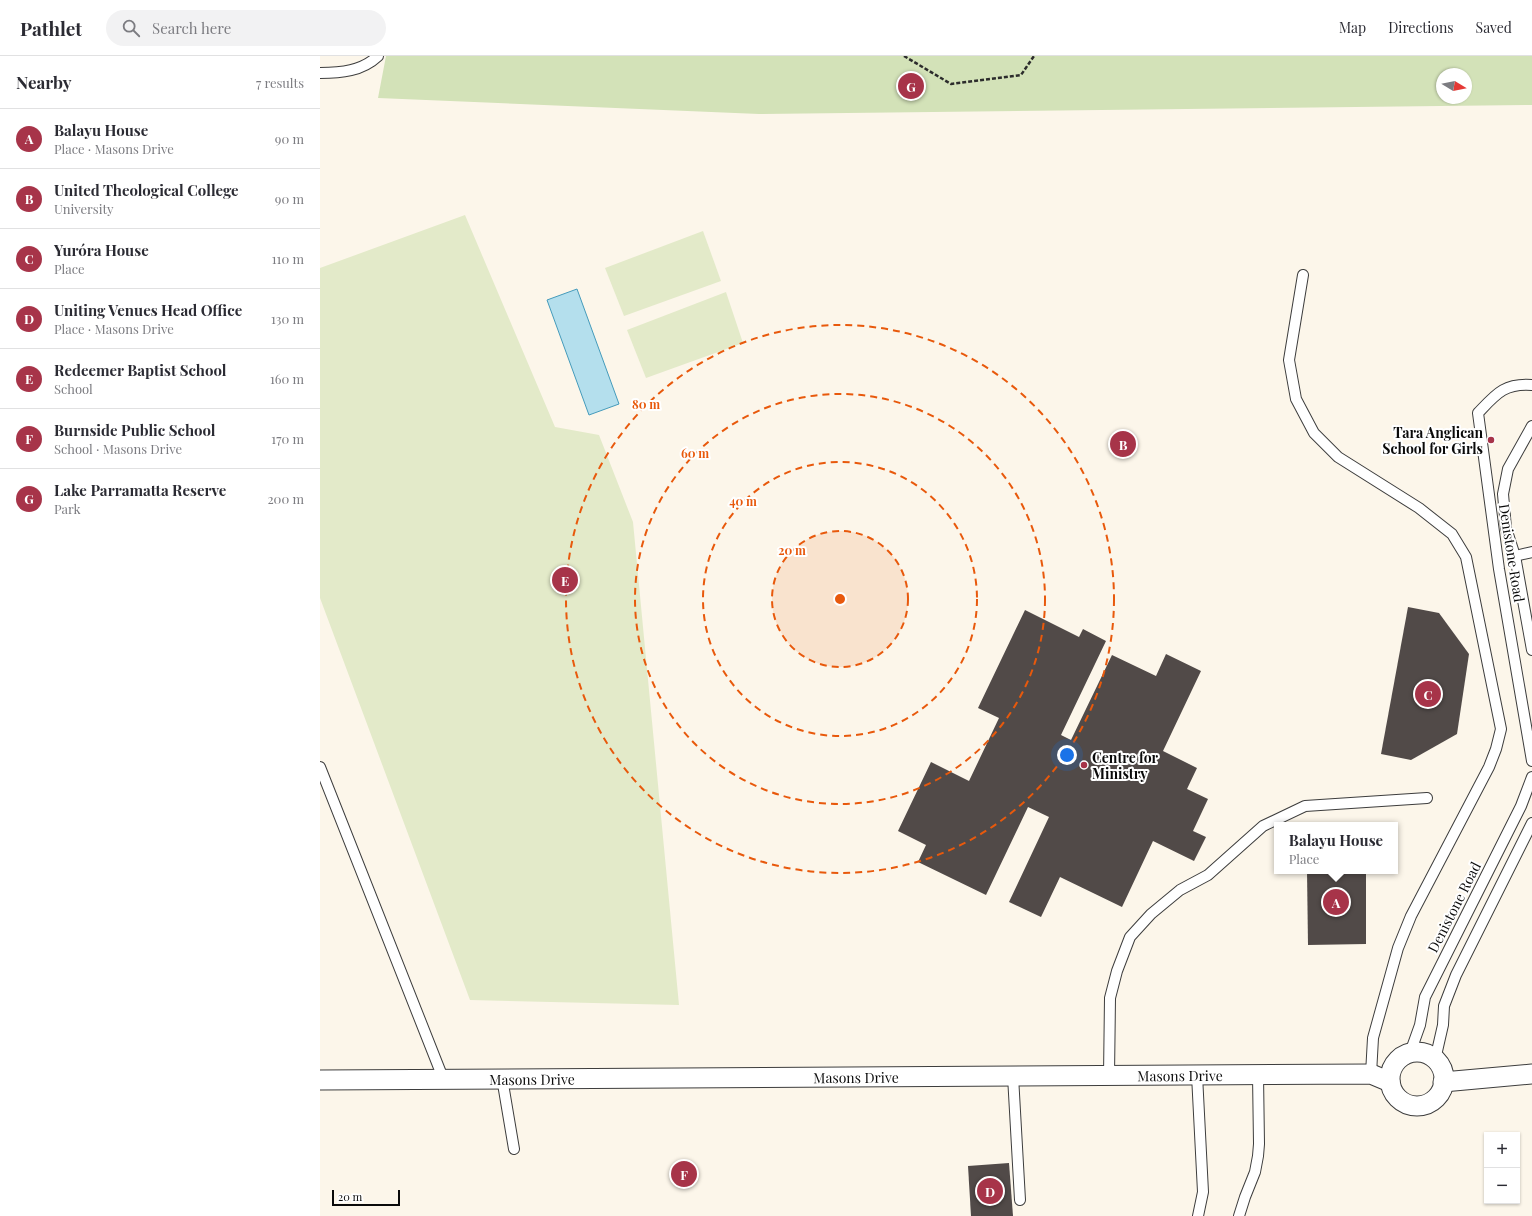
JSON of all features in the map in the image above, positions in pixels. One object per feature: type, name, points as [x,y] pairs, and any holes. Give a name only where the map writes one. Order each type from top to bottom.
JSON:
[{"type":"street","points":[[1419,1052],[1428,1054],[1441,1067],[1443,1082],[1441,1091],[1430,1102],[1422,1105],[1413,1106],[1400,1100],[1396,1096],[1390,1082],[1391,1072],[1395,1063],[1401,1057],[1410,1053],[1419,1052]]},
{"type":"street","name":"Masons Drive","points":[[320,1080],[443,1078],[1371,1074],[1390,1082]]},
{"type":"street","points":[[1443,1082],[1532,1074]]},
{"type":"lane","points":[[320,73],[338,73],[354,70],[374,60],[378,56]]},
{"type":"lane","points":[[1303,275],[1289,360],[1296,399],[1314,433],[1338,457],[1419,508],[1452,534],[1466,557],[1501,728],[1496,749],[1489,767],[1411,916],[1398,948],[1373,1038],[1371,1074]]},
{"type":"lane","name":"Denistone Road","points":[[1532,385],[1521,384],[1510,386],[1498,392],[1478,413],[1499,569],[1532,761]]},
{"type":"lane","points":[[1515,556],[1506,528],[1503,494],[1508,469],[1532,426]]},
{"type":"lane","name":"Denistone Road","points":[[1532,552],[1515,556],[1532,650]]},
{"type":"lane","points":[[320,767],[443,1078]]},
{"type":"lane","name":"Denistone Road","points":[[1410,1053],[1420,1025],[1425,998],[1520,806],[1532,777]]},
{"type":"lane","points":[[1109,1076],[1110,998],[1117,970],[1130,937],[1151,914],[1180,890],[1208,874],[1263,826],[1305,806],[1428,798]]},
{"type":"lane","points":[[1435,1060],[1443,1025],[1444,1006],[1456,975],[1532,823]]},
{"type":"lane","points":[[1197,1075],[1203,1192],[1198,1216]]},
{"type":"lane","points":[[1239,1216],[1255,1172],[1258,1156],[1258,1075]]},
{"type":"lane","points":[[1013,1076],[1020,1200]]},
{"type":"lane","points":[[502,1078],[514,1149]]},
{"type":"path","points":[[904,56],[951,84],[1021,75],[1034,56]]},
{"type":"green space","points":[[386,56],[1532,56],[1532,105],[759,114],[378,98]]},
{"type":"green space","points":[[465,215],[555,427],[599,435],[633,522],[679,1005],[470,1000],[320,598],[320,268]]},
{"type":"green space","points":[[703,231],[721,281],[624,316],[605,268]]},
{"type":"green space","points":[[726,292],[743,343],[646,378],[627,330]]},
{"type":"water","points":[[577,289],[619,404],[589,415],[547,300]]},
{"type":"building","points":[[1408,607],[1439,613],[1469,654],[1457,734],[1411,760],[1381,754]]},
{"type":"building","name":"Centre for Ministry","points":[[1025,610],[1079,637],[1083,629],[1106,641],[1061,735],[1071,740],[1112,655],[1156,676],[1166,654],[1201,671],[1163,751],[1197,768],[1187,789],[1208,799],[1193,831],[1206,837],[1194,861],[1153,841],[1122,907],[1060,877],[1041,917],[1009,902],[1049,817],[1028,807],[986,895],[918,862],[926,845],[898,831],[931,762],[969,781],[999,718],[978,708]]},
{"type":"building","points":[[1307,874],[1366,874],[1366,944],[1308,945]]},
{"type":"building","points":[[1009,1163],[1013,1216],[971,1216],[968,1166]]},
{"type":"place","name":"Lake Parramatta Reserve","points":[[911,86]]},
{"type":"place","name":"Tara Anglican School for Girls","points":[[1491,440]]},
{"type":"place","name":"United Theological College","points":[[1123,444]]},
{"type":"place","name":"Redeemer Baptist School","points":[[565,580]]},
{"type":"place","name":"Yuróra House","points":[[1428,694]]},
{"type":"place","name":"Centre for Ministry","points":[[1084,765]]},
{"type":"place","name":"Balayu House","points":[[1336,902]]},
{"type":"place","name":"Burnside Public School","points":[[684,1174]]},
{"type":"place","name":"Uniting Venues Head Office","points":[[990,1191]]}]
